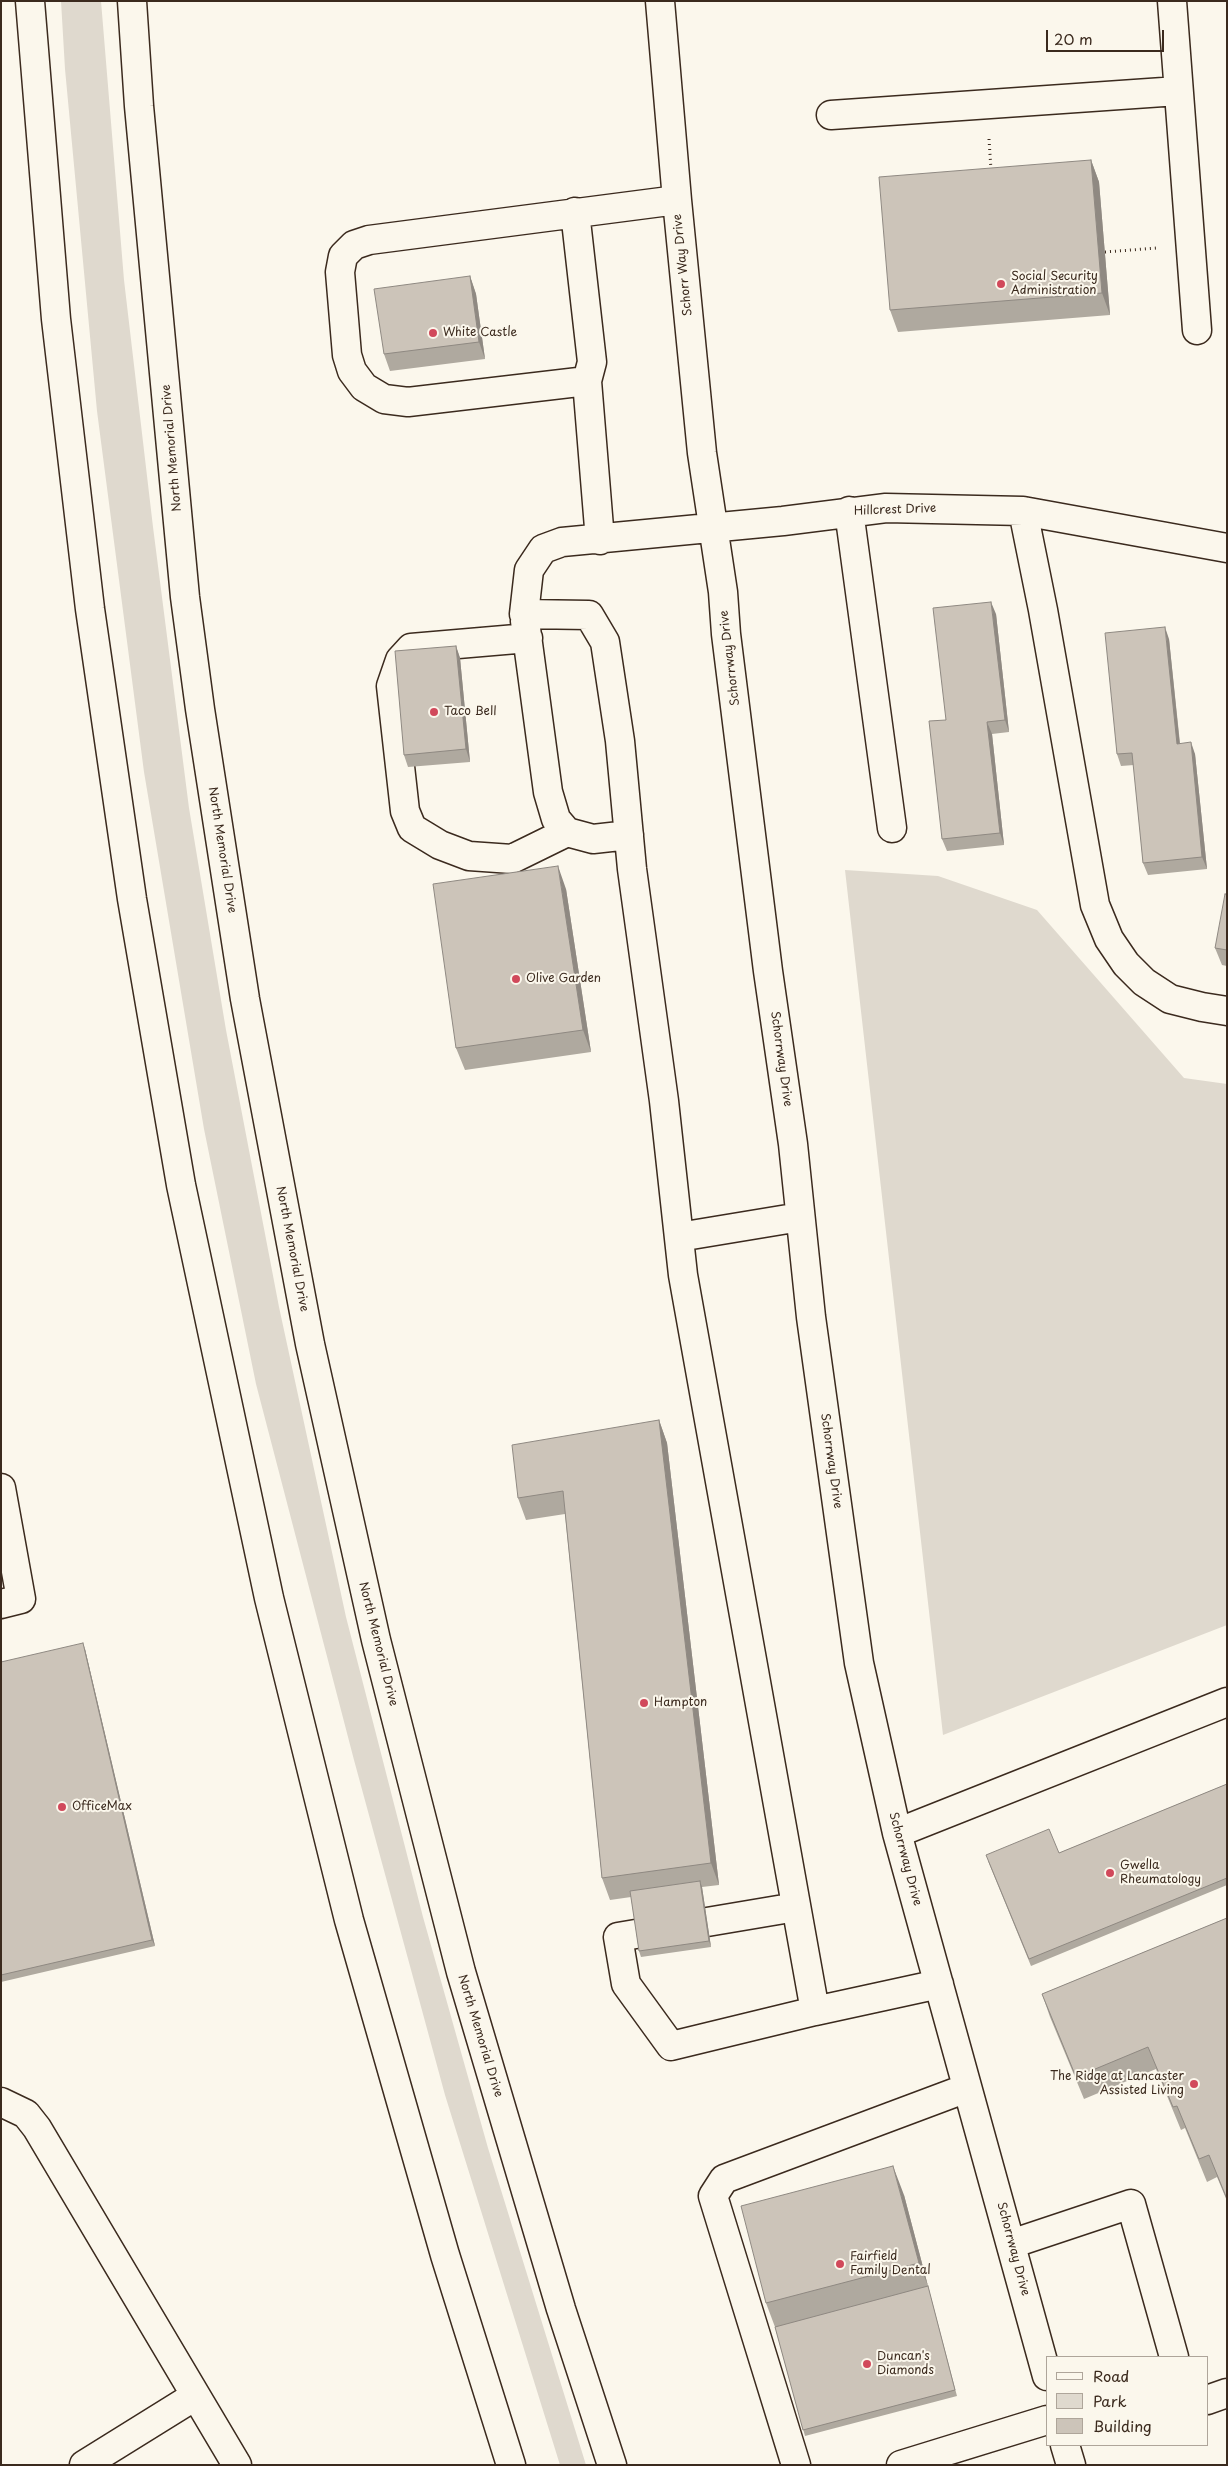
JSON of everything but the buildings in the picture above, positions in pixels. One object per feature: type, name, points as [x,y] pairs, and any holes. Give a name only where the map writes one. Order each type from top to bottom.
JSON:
[{"type":"main road","points":[[30,1],[56,319],[90,609],[132,899],[181,1185],[269,1598],[349,1920],[445,2255],[511,2465]]},
{"type":"main road","name":"North Memorial Drive","points":[[132,1],[185,597],[198,699],[245,998],[308,1335],[376,1640],[461,1972],[561,2309],[612,2465]]},
{"type":"main road","name":"Schorr Way Drive","points":[[660,1],[677,200],[712,528]]},
{"type":"main road","points":[[1172,1],[1197,330]]},
{"type":"main road","points":[[831,115],[1178,91]]},
{"type":"main road","points":[[587,382],[408,402],[384,399],[364,387],[352,371],[347,355],[340,272],[343,256],[354,245],[369,240],[677,200]]},
{"type":"main road","points":[[575,212],[592,362],[587,382],[600,540]]},
{"type":"main road","name":"Hillcrest Drive","points":[[526,626],[529,570],[542,549],[562,542],[600,540],[783,521],[886,508],[1023,511],[1227,548]]},
{"type":"main road","points":[[1023,511],[1043,610],[1095,905],[1109,940],[1126,964],[1144,982],[1170,999],[1227,1011]]},
{"type":"main road","points":[[849,512],[892,828]]},
{"type":"main road","name":"Schorrway Drive","points":[[712,528],[723,592],[726,634],[768,971],[793,1144],[811,1317],[859,1663],[898,1833],[1046,2372]]},
{"type":"main road","points":[[567,832],[512,859],[468,856],[440,845],[412,828],[405,811],[391,686],[400,660],[411,648],[589,615],[605,642],[620,742],[629,835],[664,1101],[685,1285],[815,2011]]},
{"type":"main road","points":[[526,626],[548,792],[556,819],[567,832],[592,839],[629,835]]},
{"type":"main road","points":[[679,1237],[800,1217]]},
{"type":"main road","points":[[1,1488],[21,1599],[1,1604]]},
{"type":"main road","points":[[898,1833],[1227,1702]]},
{"type":"main road","points":[[796,1907],[618,1937],[626,1984],[671,2046],[815,2011],[939,1984]]},
{"type":"main road","points":[[796,2465],[713,2196],[724,2178],[967,2088]]},
{"type":"main road","points":[[1,2102],[26,2114],[37,2128],[237,2465]]},
{"type":"main road","points":[[1012,2244],[1131,2204],[1174,2356]]},
{"type":"main road","points":[[1208,2400],[1227,2393]]},
{"type":"main road","points":[[84,2465],[195,2396]]},
{"type":"main road","points":[[901,2465],[1046,2420]]},
{"type":"main road","points":[[1066,2446],[1071,2465]]},
{"type":"path","points":[[991,162],[991,175]]},
{"type":"path","points":[[1105,252],[1131,250]]},
{"type":"green space","points":[[61,1],[101,1],[124,280],[189,808],[226,1030],[279,1307],[346,1617],[423,1917],[488,2148],[586,2465],[560,2465],[445,2095],[354,1760],[256,1384],[204,1129],[144,772],[97,411],[65,69]]},
{"type":"green space","points":[[845,870],[938,876],[1037,910],[1184,1078],[1227,1084],[1227,1625],[943,1735]]},
{"type":"place","name":"Social Security Administration","points":[[1001,284]]},
{"type":"place","name":"White Castle","points":[[433,333]]},
{"type":"place","name":"Taco Bell","points":[[434,712]]},
{"type":"place","name":"Olive Garden","points":[[516,979]]},
{"type":"place","name":"Hampton","points":[[644,1703]]},
{"type":"place","name":"OfficeMax","points":[[62,1807]]},
{"type":"place","name":"Gwella Rheumatology","points":[[1110,1873]]},
{"type":"place","name":"The Ridge at Lancaster Assisted Living","points":[[1194,2084]]},
{"type":"place","name":"Fairfield Family Dental","points":[[840,2264]]},
{"type":"place","name":"Duncan's Diamonds","points":[[867,2364]]}]
